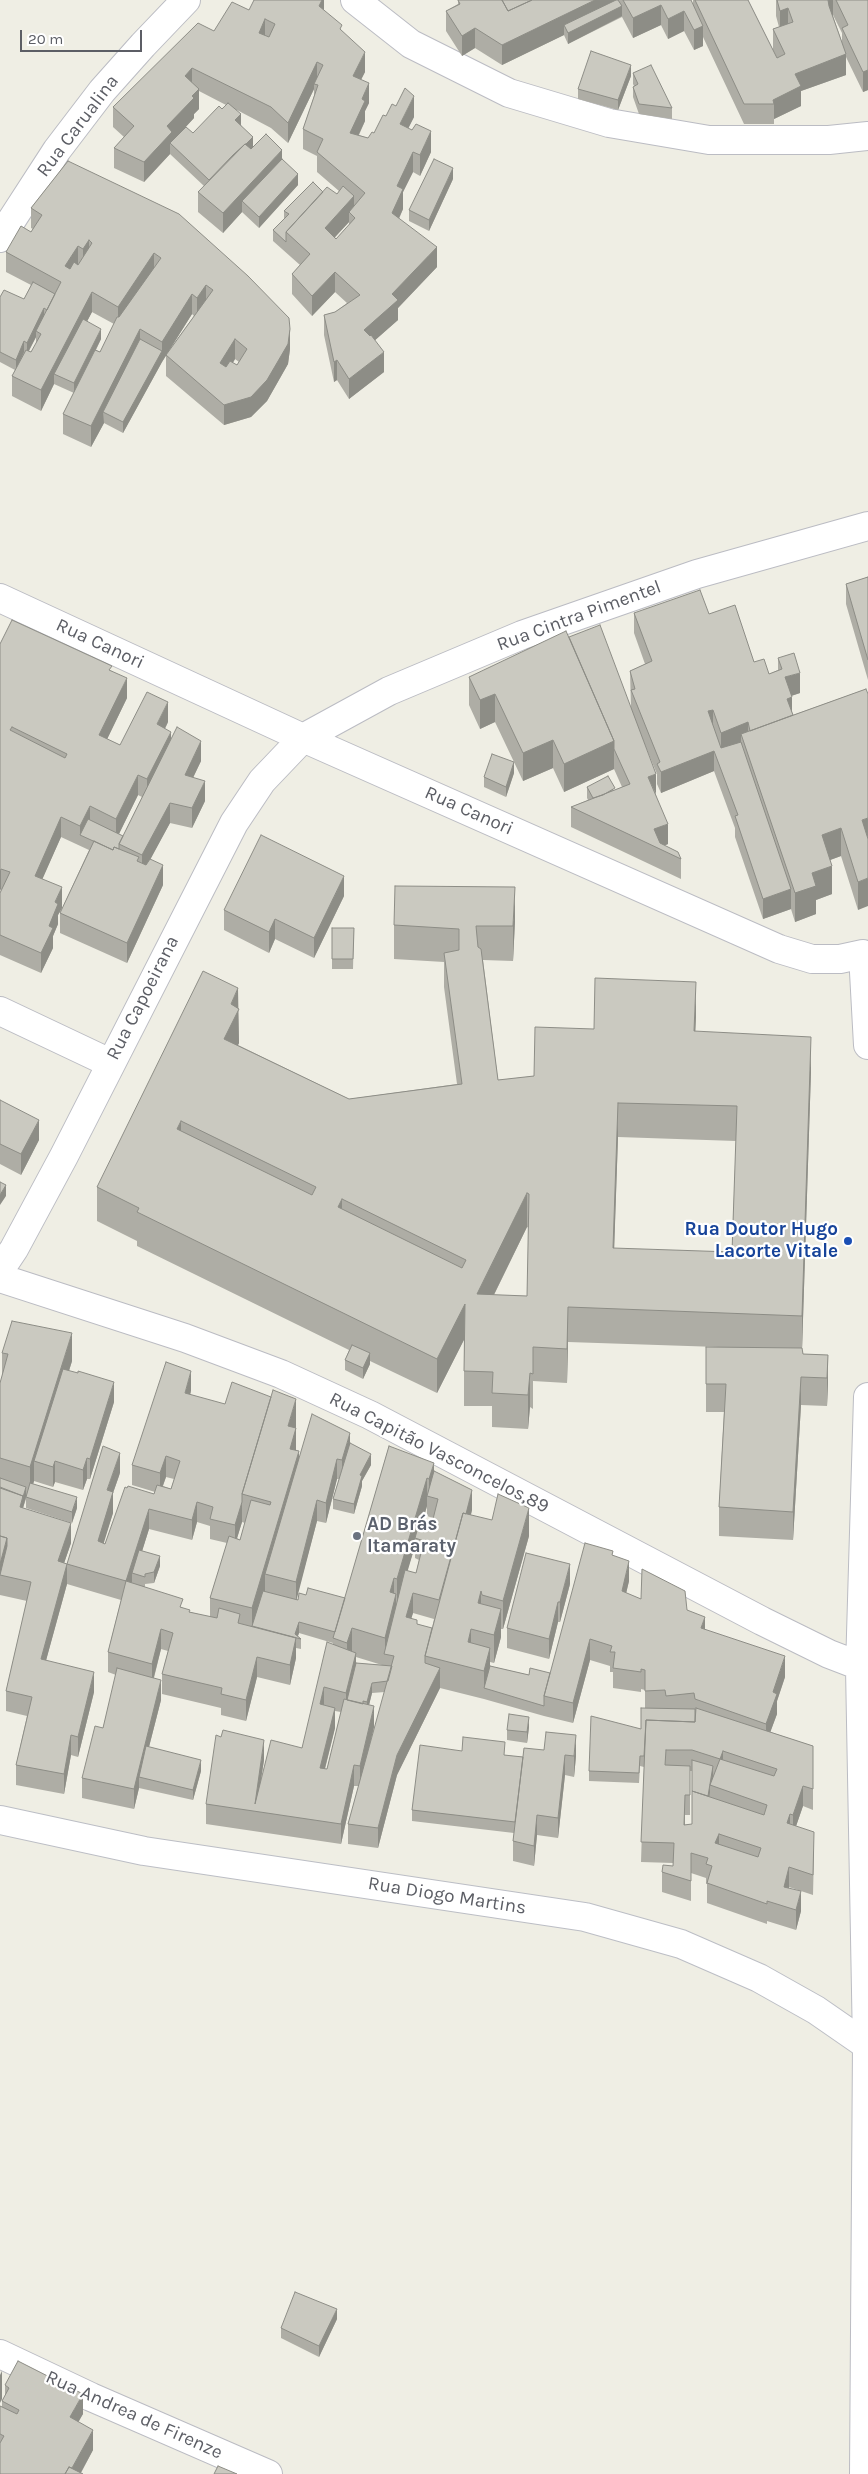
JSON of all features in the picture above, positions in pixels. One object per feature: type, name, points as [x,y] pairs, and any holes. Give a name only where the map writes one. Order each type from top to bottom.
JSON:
[{"type":"street","name":"Rua Carualina","points":[[0,238],[57,150],[102,91],[143,44],[186,0]]},
{"type":"street","points":[[355,0],[411,44],[500,89],[609,124],[709,140],[829,140],[868,136]]},
{"type":"street","name":"Rua Cintra Pimentel","points":[[303,738],[389,691],[522,635],[697,574],[868,526]]},
{"type":"street","name":"Rua Canori","points":[[0,598],[303,738],[780,949],[812,959],[840,959],[865,953],[868,1044]]},
{"type":"street","name":"Rua Capoeirana","points":[[0,1270],[19,1240],[234,823],[262,781],[303,738]]},
{"type":"street","points":[[0,1011],[110,1064]]},
{"type":"street","name":"Rua Capitão Vasconcelos,89","points":[[0,1278],[185,1338],[281,1374],[370,1415],[745,1612],[864,1668]]},
{"type":"street","points":[[864,2474],[866,2434],[868,2046],[864,1668],[868,1396]]},
{"type":"street","name":"Rua Diogo Martins","points":[[0,1820],[144,1852],[585,1917],[681,1944],[760,1978],[816,2010],[868,2046]]},
{"type":"street","name":"Rua Andrea de Firenze","points":[[0,2354],[91,2397],[268,2474]]},
{"type":"building","points":[[254,0],[322,0],[319,6],[342,25],[340,29],[365,52],[353,76],[369,83],[362,99],[365,101],[350,133],[368,138],[372,132],[374,133],[383,115],[386,116],[392,104],[396,106],[405,88],[414,96],[400,124],[412,130],[416,124],[431,131],[420,155],[413,152],[397,186],[403,189],[392,213],[437,247],[392,294],[398,300],[364,330],[371,335],[384,352],[349,379],[337,360],[334,362],[324,315],[335,312],[360,295],[335,272],[312,296],[292,274],[310,254],[286,232],[327,187],[337,194],[343,186],[354,196],[325,228],[336,239],[355,218],[349,212],[365,193],[317,152],[323,139],[303,129],[318,85],[314,84],[323,65],[317,62],[288,123],[271,107],[192,68],[185,76],[199,89],[192,96],[194,98],[167,126],[172,132],[144,162],[114,148],[134,126],[113,107],[198,23],[214,31],[232,2],[249,10]],"holes":[[[265,19],[275,24],[269,37],[259,33]]]},
{"type":"building","points":[[458,0],[502,0],[508,11],[532,0],[595,0],[502,45],[475,28],[462,36],[446,11],[460,4]]},
{"type":"building","points":[[502,0],[532,0],[508,11]]},
{"type":"building","points":[[616,0],[622,6],[568,33],[564,25]]},
{"type":"building","points":[[623,0],[691,0],[703,26],[694,30],[684,11],[668,19],[661,5],[633,18]]},
{"type":"building","points":[[695,0],[748,0],[777,58],[785,54],[773,29],[793,22],[788,8],[780,11],[777,0],[828,0],[846,54],[795,74],[801,86],[773,100],[774,104],[744,104]]},
{"type":"building","points":[[836,0],[868,0],[868,70],[863,72],[842,28],[848,25]]},
{"type":"building","points":[[591,51],[631,65],[618,100],[578,89]]},
{"type":"building","points":[[651,65],[672,108],[639,104],[633,87],[638,84],[633,73]]},
{"type":"building","points":[[228,103],[241,114],[235,120],[253,137],[209,180],[170,143],[186,127],[193,133],[219,106],[222,109]]},
{"type":"building","points":[[266,134],[282,150],[223,213],[198,192],[245,144],[251,149]]},
{"type":"building","points":[[282,159],[298,174],[259,217],[242,201]]},
{"type":"building","points":[[434,159],[453,168],[429,220],[409,210]]},
{"type":"building","points":[[68,161],[179,214],[248,276],[289,318],[288,344],[267,380],[251,397],[224,405],[166,355],[213,290],[206,285],[197,298],[192,294],[162,342],[140,329],[91,426],[63,414],[95,350],[100,352],[117,317],[119,317],[161,258],[154,253],[118,307],[92,292],[41,390],[12,376],[26,350],[31,352],[41,334],[36,331],[61,282],[6,252],[21,226],[31,232],[42,215],[31,208]],"holes":[[[89,240],[92,243],[78,265],[74,262],[70,269],[65,266],[78,246],[83,249]],[[235,339],[247,349],[237,365],[230,361],[226,367],[220,363]]]},
{"type":"building","points":[[313,182],[323,192],[286,232],[286,242],[273,230],[289,214],[284,211]]},
{"type":"building","points":[[33,282],[55,294],[47,310],[44,308],[27,343],[24,341],[16,360],[0,352],[0,297],[4,290],[24,299]]},
{"type":"building","points":[[83,319],[101,329],[74,383],[54,374]]},
{"type":"building","points":[[140,339],[162,351],[123,422],[103,412]]},
{"type":"building","points":[[868,577],[868,660],[846,584]]},
{"type":"building","points":[[700,590],[709,614],[735,605],[754,662],[764,659],[769,674],[782,669],[778,658],[794,653],[800,673],[785,677],[792,697],[787,699],[793,715],[750,731],[748,722],[721,733],[713,710],[708,711],[721,748],[741,742],[791,889],[763,899],[735,816],[738,815],[714,751],[661,772],[657,764],[660,762],[631,690],[635,689],[630,671],[652,661],[634,613]]},
{"type":"building","points":[[12,620],[112,666],[109,670],[127,678],[99,735],[120,745],[147,692],[168,702],[157,724],[171,732],[147,779],[138,775],[116,819],[90,806],[80,826],[61,817],[35,876],[62,887],[55,902],[58,904],[49,926],[53,928],[41,953],[0,935],[0,893],[10,872],[1,869],[0,871],[0,644]],"holes":[[[12,727],[67,754],[65,758],[10,730]]]},
{"type":"building","points":[[600,625],[656,774],[648,777],[668,824],[654,829],[660,843],[678,852],[681,859],[571,807],[630,784],[614,749],[614,741],[569,637]]},
{"type":"building","points":[[566,631],[614,741],[564,764],[553,740],[523,753],[495,694],[480,700],[469,677]]},
{"type":"building","points":[[866,689],[868,694],[868,818],[862,820],[868,839],[868,878],[858,882],[841,828],[822,835],[832,866],[812,873],[816,886],[795,893],[741,734]]},
{"type":"building","points":[[177,727],[201,741],[185,775],[205,781],[192,808],[170,803],[142,855],[119,844]]},
{"type":"building","points":[[492,754],[514,762],[506,787],[484,777]]},
{"type":"building","points":[[608,776],[615,788],[593,798],[587,787]]},
{"type":"building","points":[[88,819],[123,836],[119,849],[114,847],[113,850],[80,835]]},
{"type":"building","points":[[261,835],[344,876],[314,938],[275,919],[269,932],[224,910]]},
{"type":"building","points":[[94,841],[113,850],[114,847],[139,857],[137,861],[146,865],[150,859],[163,865],[127,943],[60,913]]},
{"type":"building","points":[[395,886],[515,887],[513,926],[476,926],[478,947],[481,949],[498,1080],[534,1076],[535,1027],[594,1029],[595,978],[696,982],[694,1031],[811,1037],[802,1316],[568,1307],[567,1349],[533,1347],[533,1374],[530,1373],[528,1395],[492,1393],[493,1372],[464,1371],[465,1304],[437,1359],[137,1212],[139,1208],[97,1187],[203,971],[238,988],[231,1004],[239,1009],[224,1039],[349,1099],[462,1084],[444,953],[459,950],[459,929],[394,925]],"holes":[[[618,1103],[737,1106],[732,1252],[613,1248]],[[181,1121],[316,1187],[312,1195],[177,1129]],[[527,1193],[529,1194],[527,1296],[477,1294]],[[342,1199],[466,1260],[462,1268],[338,1207]]]},
{"type":"building","points":[[332,928],[354,928],[353,959],[332,959]]},
{"type":"building","points":[[0,1100],[39,1120],[21,1154],[0,1144]]},
{"type":"building","points":[[0,1182],[6,1185],[0,1195]]},
{"type":"building","points":[[12,1321],[72,1333],[30,1467],[0,1458],[0,1383],[8,1354],[2,1353]]},
{"type":"building","points":[[352,1345],[370,1353],[363,1368],[345,1360]]},
{"type":"building","points":[[706,1347],[802,1348],[803,1354],[828,1355],[827,1378],[801,1377],[793,1512],[719,1507],[726,1384],[706,1384]]},
{"type":"building","points":[[166,1362],[191,1371],[185,1393],[225,1404],[232,1382],[271,1397],[242,1494],[242,1502],[235,1525],[210,1519],[213,1507],[197,1502],[192,1520],[149,1509],[126,1581],[67,1564],[103,1446],[120,1453],[107,1490],[113,1492],[98,1541],[105,1544],[125,1487],[127,1488],[128,1486],[154,1494],[157,1485],[171,1489],[180,1461],[166,1456],[160,1473],[132,1465]]},
{"type":"building","points":[[63,1369],[78,1373],[78,1371],[114,1382],[90,1459],[87,1458],[83,1470],[55,1461],[53,1467],[34,1461]]},
{"type":"building","points":[[273,1390],[296,1399],[288,1426],[296,1428],[290,1449],[299,1451],[252,1608],[210,1598],[229,1536],[240,1540],[251,1500],[270,1505],[271,1502],[242,1494]]},
{"type":"building","points":[[312,1414],[350,1433],[342,1460],[337,1459],[326,1503],[317,1500],[296,1582],[265,1574]]},
{"type":"building","points":[[350,1443],[371,1454],[360,1475],[362,1476],[354,1504],[333,1499]]},
{"type":"building","points":[[389,1446],[434,1463],[429,1479],[427,1478],[397,1579],[394,1578],[390,1592],[396,1594],[385,1638],[352,1628],[347,1643],[333,1638]]},
{"type":"building","points":[[434,1471],[472,1490],[466,1514],[463,1513],[439,1600],[413,1593],[406,1617],[417,1620],[417,1624],[432,1628],[425,1663],[440,1668],[397,1755],[378,1828],[348,1824],[394,1656],[384,1654],[405,1570],[416,1573],[424,1541],[415,1538],[420,1520],[432,1523],[438,1499],[427,1496]]},
{"type":"building","points":[[0,1478],[26,1487],[23,1497],[0,1487]]},
{"type":"building","points":[[30,1483],[77,1497],[72,1512],[26,1497]]},
{"type":"building","points":[[0,1488],[23,1496],[20,1507],[71,1523],[58,1561],[67,1564],[41,1659],[94,1672],[78,1737],[71,1735],[64,1774],[16,1765],[32,1697],[6,1691],[31,1582],[0,1575],[7,1538],[0,1536]]},
{"type":"building","points":[[498,1494],[529,1508],[503,1601],[482,1595],[481,1591],[478,1603],[501,1609],[494,1635],[471,1629],[468,1642],[490,1648],[484,1671],[425,1656],[463,1513],[492,1520]]},
{"type":"building","points":[[0,1536],[7,1538],[0,1564]]},
{"type":"building","points":[[585,1543],[613,1551],[612,1555],[629,1561],[622,1591],[641,1599],[642,1569],[685,1591],[687,1610],[705,1617],[701,1628],[785,1656],[773,1692],[777,1694],[766,1724],[695,1699],[694,1693],[666,1696],[665,1690],[645,1691],[645,1670],[641,1669],[641,1672],[613,1668],[615,1652],[610,1652],[612,1646],[590,1639],[573,1703],[544,1696]]},
{"type":"building","points":[[139,1550],[160,1556],[154,1572],[145,1574],[145,1577],[132,1573]]},
{"type":"building","points":[[526,1553],[570,1564],[549,1639],[507,1628]]},
{"type":"building","points":[[126,1581],[183,1599],[180,1607],[190,1610],[189,1612],[217,1618],[219,1608],[240,1614],[238,1623],[296,1638],[290,1665],[257,1657],[246,1700],[221,1694],[222,1688],[162,1674],[173,1633],[161,1629],[152,1664],[108,1652]]},
{"type":"building","points":[[308,1588],[345,1598],[335,1632],[299,1622],[295,1634],[301,1639],[252,1626],[263,1591],[298,1600],[299,1593],[306,1595]]},
{"type":"building","points":[[327,1642],[356,1653],[346,1693],[324,1687],[320,1704],[335,1708],[320,1768],[327,1769],[344,1699],[374,1706],[360,1766],[354,1765],[341,1824],[206,1804],[216,1735],[221,1737],[223,1730],[264,1740],[255,1804],[271,1740],[302,1748]]},
{"type":"building","points":[[356,1663],[392,1666],[388,1681],[372,1683],[367,1702],[363,1701],[363,1704],[347,1700]]},
{"type":"building","points":[[490,1666],[529,1675],[530,1668],[550,1673],[544,1696],[544,1706],[484,1688]]},
{"type":"building","points":[[117,1668],[161,1680],[134,1789],[82,1778],[95,1726],[103,1728]]},
{"type":"building","points":[[641,1708],[695,1709],[695,1722],[646,1720],[644,1756],[640,1756],[639,1773],[589,1771],[591,1716],[641,1729]]},
{"type":"building","points":[[696,1708],[813,1746],[813,1789],[803,1786],[793,1815],[790,1814],[787,1823],[814,1832],[813,1875],[789,1867],[784,1887],[801,1891],[796,1910],[767,1901],[767,1904],[707,1883],[712,1866],[706,1864],[708,1858],[691,1853],[691,1881],[662,1872],[663,1865],[673,1866],[674,1843],[641,1842],[646,1720],[695,1722]],"holes":[[[666,1750],[692,1750],[720,1759],[710,1785],[767,1805],[764,1815],[692,1791],[692,1824],[684,1825],[685,1795],[690,1795],[690,1766],[665,1765]],[[723,1751],[777,1769],[774,1776],[720,1759]],[[719,1834],[761,1848],[758,1857],[715,1843]]]},
{"type":"building","points":[[509,1714],[529,1717],[527,1732],[507,1730]]},
{"type":"building","points":[[546,1732],[576,1735],[574,1756],[565,1755],[558,1818],[537,1815],[534,1846],[513,1841],[524,1748],[544,1750]]},
{"type":"building","points":[[463,1737],[505,1742],[504,1755],[523,1757],[515,1822],[412,1810],[420,1745],[462,1751]]},
{"type":"building","points":[[146,1746],[201,1760],[193,1790],[139,1777]]},
{"type":"building","points":[[692,1760],[713,1766],[708,1796],[692,1791]]},
{"type":"building","points":[[295,2292],[337,2309],[319,2346],[281,2328]]},
{"type":"building","points":[[18,2361],[83,2394],[70,2417],[93,2430],[72,2468],[69,2467],[65,2474],[0,2474],[0,2443],[4,2436],[0,2434],[0,2406],[17,2414],[19,2410],[2,2401],[9,2388],[5,2385]]},
{"type":"building","points":[[218,2466],[237,2474],[214,2474]]},
{"type":"building","points":[[69,2467],[83,2474],[65,2474]]},
{"type":"place","name":"Rua Doutor Hugo Lacorte Vitale","points":[[848,1241]]},
{"type":"place","name":"AD Brás Itamaraty","points":[[357,1536]]}]
